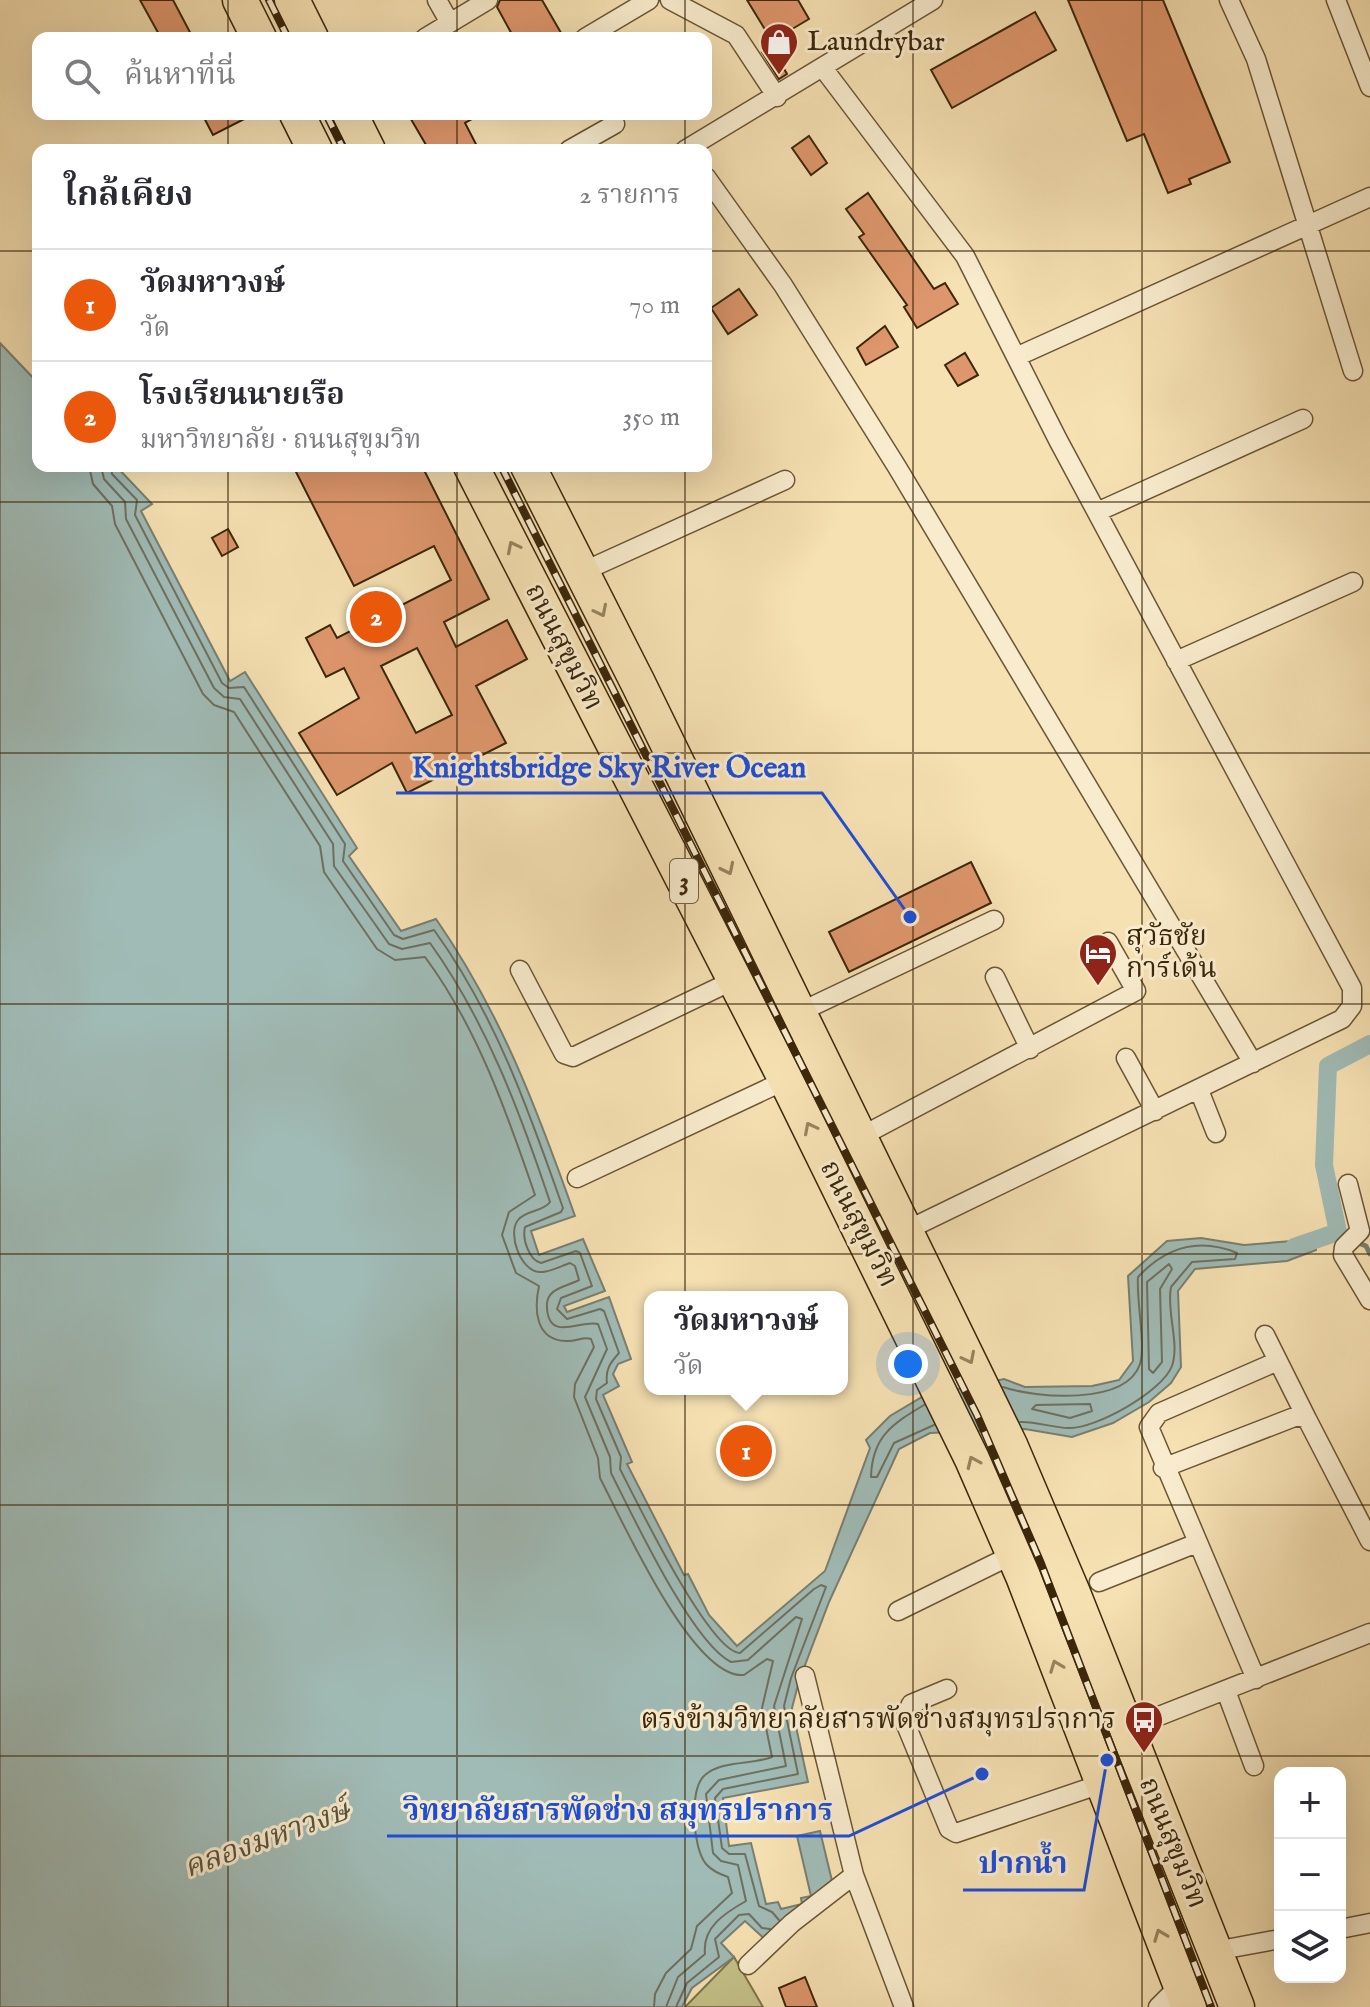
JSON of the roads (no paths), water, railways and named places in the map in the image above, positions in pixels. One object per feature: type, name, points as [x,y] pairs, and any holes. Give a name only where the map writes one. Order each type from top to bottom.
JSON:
[{"type":"highway","points":[[240,0],[256,32]]},
{"type":"highway","points":[[292,0],[308,32]]},
{"type":"highway","points":[[300,120],[312,144]]},
{"type":"highway","points":[[353,120],[365,144]]},
{"type":"highway","name":"ถนนสุขุมวิท","points":[[474,472],[895,1297],[1009,1544],[1101,1784],[1175,2000]]},
{"type":"highway","name":"ถนนสุขุมวิท","points":[[531,472],[1010,1445],[1237,2007]]},
{"type":"highway","points":[[667,848],[708,827]]},
{"type":"street","points":[[437,0],[450,23]]},
{"type":"street","points":[[435,32],[488,0]]},
{"type":"street","points":[[595,32],[649,0]]},
{"type":"street","points":[[670,0],[736,35],[777,97]]},
{"type":"street","points":[[1336,0],[1370,87]]},
{"type":"street","points":[[696,144],[777,97],[923,2]]},
{"type":"street","points":[[1237,3],[1353,371]]},
{"type":"street","points":[[823,68],[965,256],[1097,512],[1352,988],[1352,1006],[1342,1019],[903,1232]]},
{"type":"street","points":[[580,144],[615,124]]},
{"type":"street","points":[[712,185],[783,285],[897,467],[1253,1063]]},
{"type":"street","points":[[1016,357],[1370,197]]},
{"type":"street","points":[[1097,512],[1303,419]]},
{"type":"street","points":[[582,572],[785,480]]},
{"type":"street","points":[[1176,661],[1353,582]]},
{"type":"street","points":[[798,1013],[994,920]]},
{"type":"street","points":[[858,1138],[1136,991],[1108,942]]},
{"type":"street","points":[[520,970],[564,1054],[573,1057],[734,980]]},
{"type":"street","points":[[995,977],[1030,1049]]},
{"type":"street","points":[[1126,1058],[1155,1111]]},
{"type":"street","points":[[577,1178],[786,1080]]},
{"type":"street","points":[[1199,1090],[1216,1133]]},
{"type":"street","points":[[1348,1184],[1360,1231],[1344,1247],[1343,1255],[1370,1300]]},
{"type":"street","points":[[1265,1335],[1370,1541]]},
{"type":"street","points":[[1256,1679],[1163,1468],[1149,1427],[1153,1418],[1278,1361]]},
{"type":"street","points":[[1163,1468],[1297,1416],[1307,1419]]},
{"type":"street","points":[[1099,1582],[1197,1543]]},
{"type":"street","points":[[898,1611],[1009,1544]]},
{"type":"street","points":[[1126,1729],[1370,1633]]},
{"type":"street","points":[[805,1676],[854,1875],[904,2007]]},
{"type":"street","points":[[947,1689],[911,1704],[904,1720],[949,1829],[956,1833],[1101,1784]]},
{"type":"street","points":[[1226,1691],[1254,1766]]},
{"type":"street","points":[[748,1965],[792,1923],[854,1875]]},
{"type":"street","points":[[1346,1928],[1370,1923]]},
{"type":"street","points":[[1215,1951],[1274,1940]]},
{"type":"water","points":[[0,343],[32,377],[32,472],[122,472],[152,504],[141,511],[230,681],[245,672],[357,848],[349,856],[401,931],[436,919],[480,990],[516,1063],[575,1216],[531,1231],[539,1255],[583,1239],[605,1291],[564,1306],[567,1312],[609,1297],[631,1359],[618,1364],[613,1374],[619,1386],[603,1395],[632,1462],[627,1464],[684,1575],[688,1574],[709,1615],[737,1646],[825,1571],[870,1448],[866,1440],[890,1416],[922,1397],[1004,1379],[1025,1387],[1092,1386],[1119,1380],[1133,1361],[1128,1276],[1167,1241],[1201,1238],[1244,1245],[1316,1239],[1316,1250],[1287,1261],[1195,1269],[1178,1291],[1181,1367],[1171,1383],[1149,1402],[1113,1423],[1072,1437],[1025,1429],[930,1433],[899,1449],[829,1602],[799,1681],[792,1708],[808,1782],[723,1798],[729,1846],[751,1843],[766,1904],[778,1902],[781,1909],[802,1904],[801,1898],[811,1896],[797,1836],[820,1831],[833,1885],[768,1942],[745,1921],[721,1943],[734,1957],[692,1988],[682,2007],[0,2007]]},
{"type":"waterway","name":"คลองมหาวงษ์","points":[[1294,1247],[1338,1232],[1324,1165],[1328,1066],[1370,1044]]},
{"type":"waterway","points":[[1356,1242],[1366,1246],[1370,1254]]},
{"type":"railway","points":[[269,0],[285,32]]},
{"type":"railway","points":[[329,120],[341,144]]},
{"type":"railway","points":[[504,472],[977,1415],[1040,1561],[1211,2007]]},
{"type":"place","name":"Laundrybar","points":[[779,76]]},
{"type":"place","name":"โรงเรียนนายเรือ","points":[[376,617]]},
{"type":"place","name":"Knightsbridge Sky River Ocean","points":[[910,917]]},
{"type":"place","name":"สุวัธชัย การ์เด้น","points":[[1098,987]]},
{"type":"place","name":"วัดมหาวงษ์","points":[[746,1451]]},
{"type":"place","name":"ตรงข้ามวิทยาลัยสารพัดช่างสมุทรปราการ","points":[[1144,1754]]},
{"type":"place","name":"ปากน้ำ","points":[[1107,1760]]},
{"type":"place","name":"วิทยาลัยสารพัดช่าง สมุทรปราการ","points":[[982,1774]]}]
